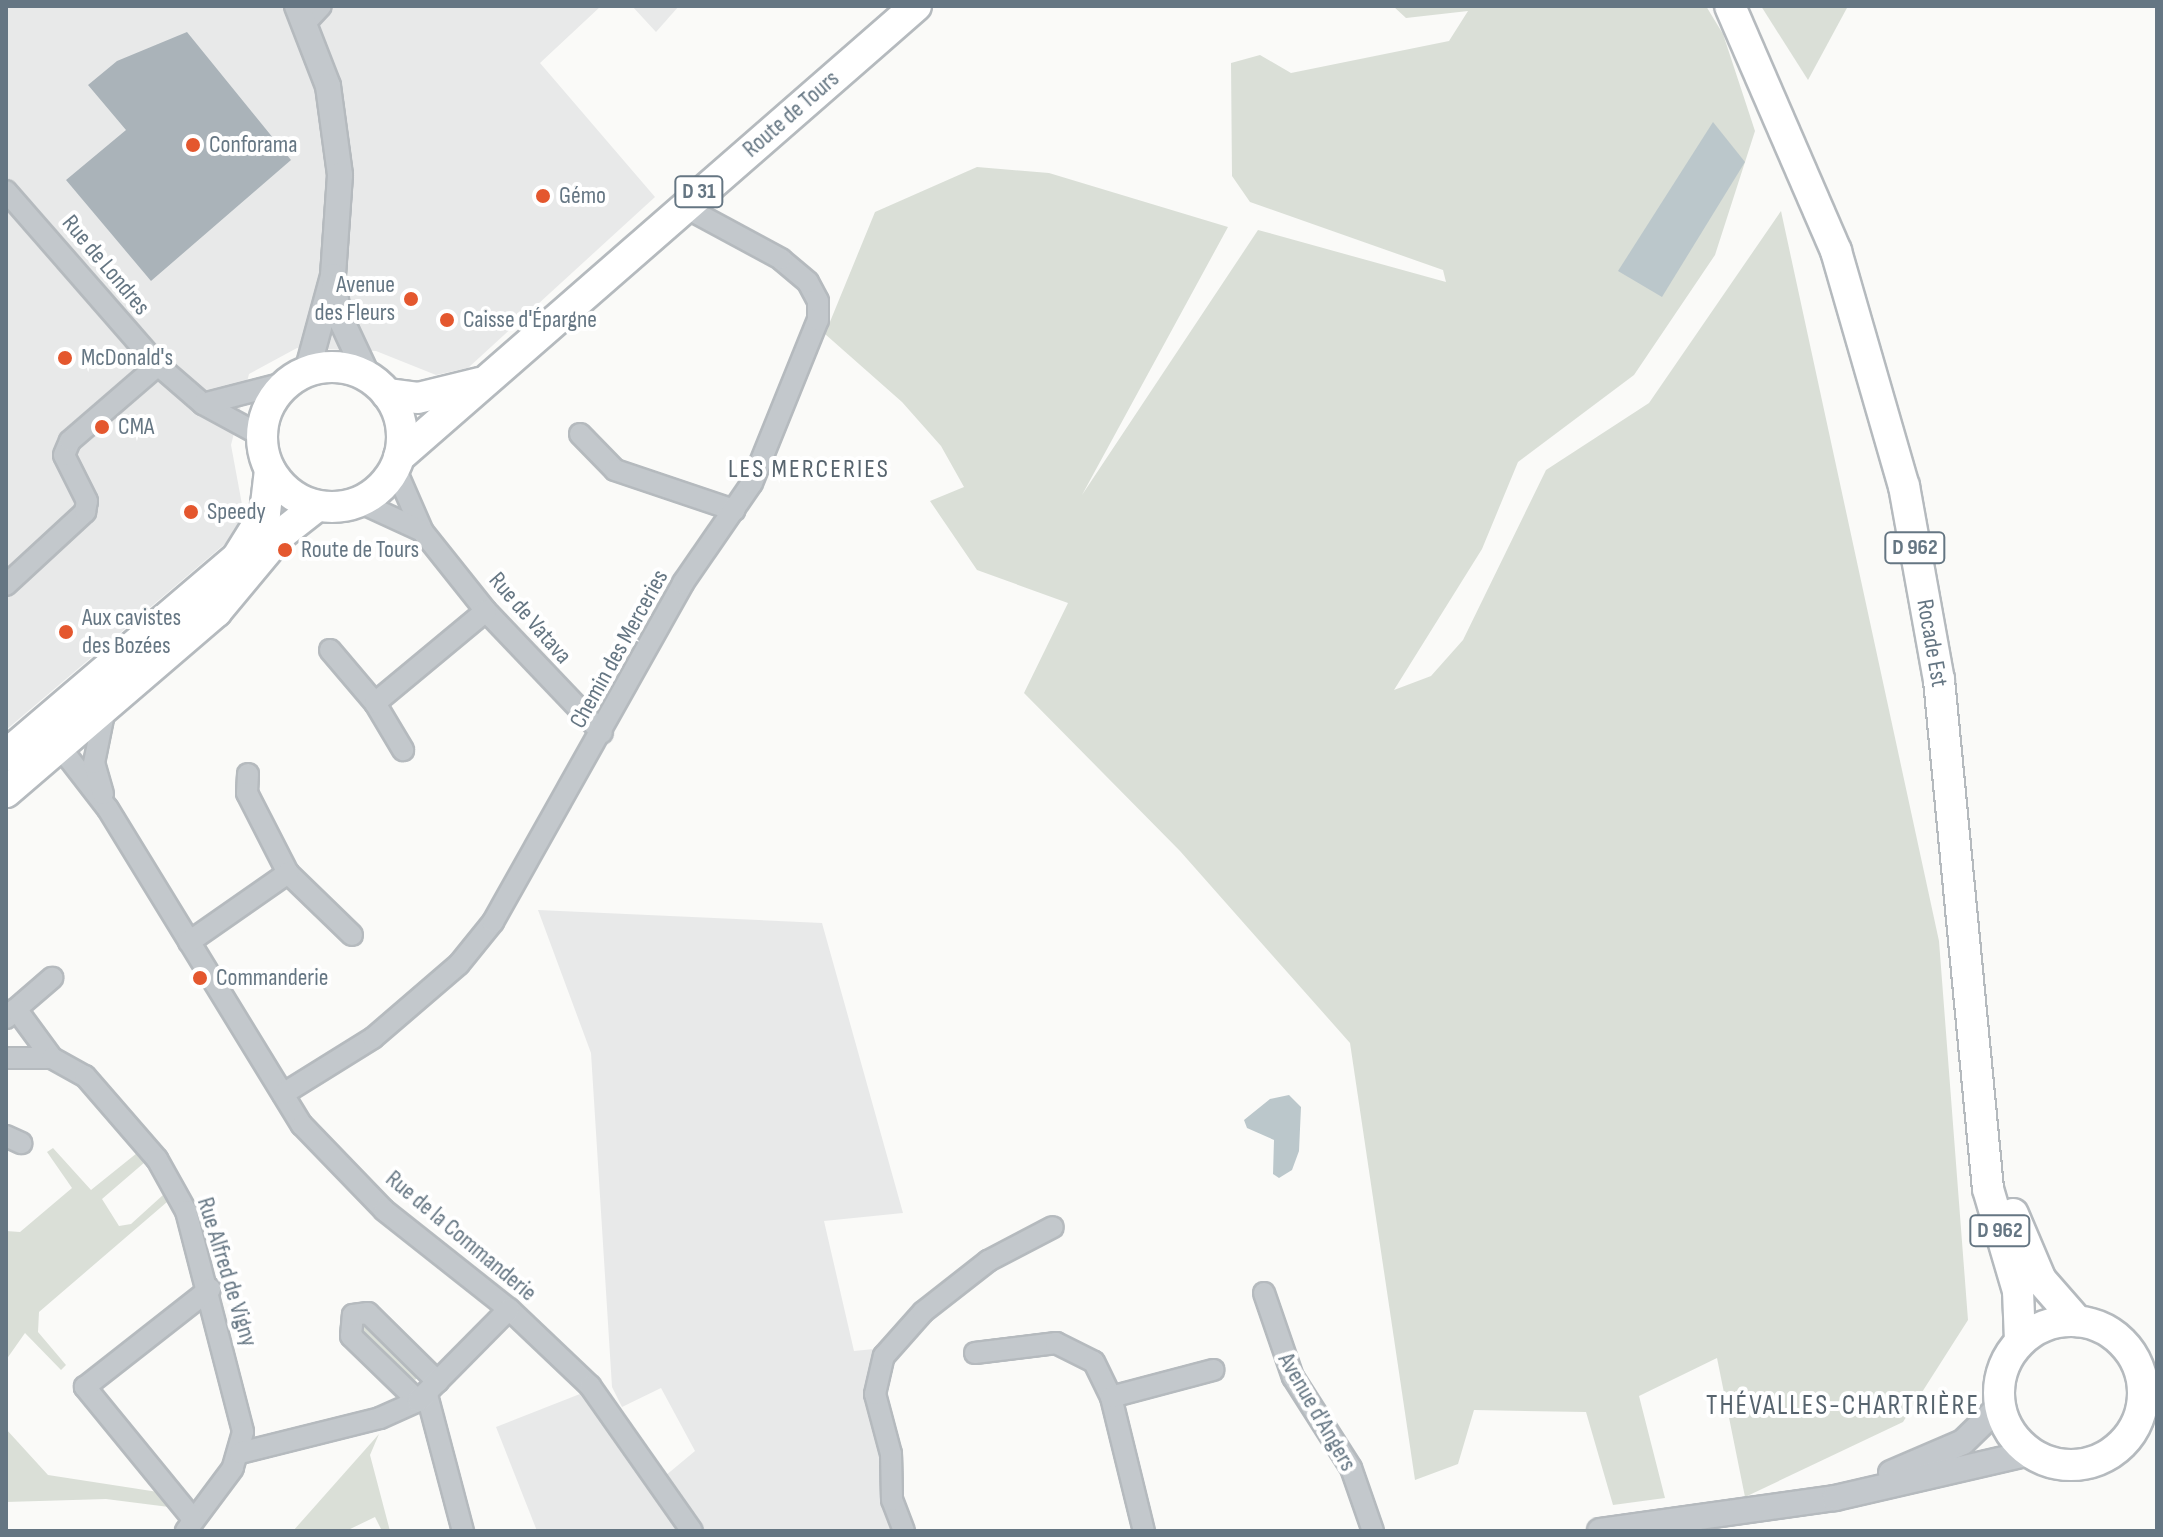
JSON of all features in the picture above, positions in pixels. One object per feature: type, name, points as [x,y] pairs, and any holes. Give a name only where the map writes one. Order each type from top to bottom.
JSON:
[{"type":"main road","name":"Route de Tours","points":[[397,462],[683,206],[916,6]]},
{"type":"main road","name":"Rocade Est","points":[[1730,6],[1836,251],[1904,486],[1939,680],[1988,1189],[2018,1291],[2020,1341]]},
{"type":"main road","points":[[6,755],[177,613],[237,558],[265,513],[270,470],[262,436],[270,406],[297,377],[338,368],[377,386],[400,422],[397,462],[359,502],[317,506],[290,493],[270,470]]},
{"type":"main road","name":"Route de Tours","points":[[377,386],[418,398],[486,382]]},
{"type":"main road","points":[[6,792],[216,612],[280,535],[317,506]]},
{"type":"main road","name":"Rocade Est","points":[[1979,1120],[2041,1280],[2077,1321]]},
{"type":"main road","points":[[2077,1321],[2124,1344],[2149,1379],[2141,1412],[2122,1444],[2107,1456],[2067,1466],[2030,1453],[2010,1433],[2000,1406],[2002,1371],[2020,1341],[2046,1325],[2077,1321]]},
{"type":"main road","points":[[2122,1444],[2157,1439]]},
{"type":"street","points":[[308,12],[338,134],[333,276],[338,313],[377,386]]},
{"type":"street","name":"Rue de Londres","points":[[6,191],[158,365],[203,404],[262,436]]},
{"type":"street","name":"Chemin des Merceries","points":[[283,1094],[373,1038],[459,964],[493,922],[602,733],[683,583],[752,483],[818,320],[818,301],[808,282],[781,259],[683,206]]},
{"type":"street","points":[[203,404],[297,377],[333,276]]},
{"type":"street","points":[[6,585],[85,512],[87,501],[64,455],[70,441],[158,365]]},
{"type":"street","points":[[580,434],[615,470],[734,510]]},
{"type":"street","name":"Rue de Vatava","points":[[397,462],[423,532],[486,611],[602,733]]},
{"type":"street","name":"Rue de Vatava","points":[[359,502],[423,532]]},
{"type":"street","points":[[375,703],[486,611]]},
{"type":"street","points":[[60,747],[78,706],[177,613]]},
{"type":"street","points":[[330,650],[375,703],[403,750]]},
{"type":"street","name":"Rue de la Commanderie","points":[[106,707],[94,763],[108,809]]},
{"type":"street","name":"Rue de la Commanderie","points":[[60,747],[108,809],[302,1125],[384,1210],[509,1309],[590,1386],[692,1531]]},
{"type":"street","points":[[248,774],[247,793],[288,873],[352,935]]},
{"type":"street","points":[[189,942],[288,873]]},
{"type":"street","points":[[52,978],[11,1014],[52,1058]]},
{"type":"street","name":"Rue Alfred de Vigny","points":[[6,1058],[52,1058],[85,1076],[157,1159],[186,1211],[210,1289],[243,1432],[240,1453]]},
{"type":"street","points":[[904,1531],[892,1500],[891,1454],[875,1394],[884,1356],[923,1312],[988,1261],[1053,1227]]},
{"type":"street","points":[[210,1289],[85,1387],[190,1525],[240,1453],[380,1418],[428,1393],[509,1309]]},
{"type":"street","name":"Avenue d'Angers","points":[[1264,1293],[1293,1377],[1351,1468],[1373,1531]]},
{"type":"street","points":[[975,1353],[1056,1343],[1078,1348],[1094,1362],[1111,1397],[1144,1531]]},
{"type":"street","points":[[1111,1397],[1213,1370]]},
{"type":"street","points":[[428,1393],[463,1531]]},
{"type":"street","points":[[1835,1498],[1963,1442],[2000,1406]]},
{"type":"street","points":[[1600,1531],[1835,1498],[2030,1453]]},
{"type":"shaded area","points":[[6,6],[601,6],[540,63],[655,197],[468,368],[436,375],[376,351],[297,348],[249,374],[231,445],[246,526],[6,730]]},
{"type":"shaded area","points":[[632,6],[679,6],[656,32]]},
{"type":"shaded area","points":[[1393,6],[1706,6],[1723,34],[1755,131],[1715,255],[1634,375],[1518,462],[1482,549],[1394,690],[1431,676],[1463,640],[1546,470],[1649,403],[1781,211],[1939,941],[1968,1320],[1903,1422],[1745,1497],[1717,1358],[1639,1396],[1665,1498],[1613,1505],[1586,1412],[1474,1410],[1458,1464],[1415,1480],[1350,1043],[1180,851],[1024,693],[1068,603],[977,570],[930,501],[964,487],[941,446],[902,402],[825,334],[875,212],[977,167],[1049,173],[1228,227],[1082,495],[1258,230],[1446,282],[1443,270],[1250,202],[1232,176],[1231,63],[1260,55],[1291,73],[1449,41],[1468,11],[1406,18]]},
{"type":"shaded area","points":[[1761,6],[1848,6],[1808,80]]},
{"type":"shaded area","points":[[1713,122],[1745,162],[1662,297],[1618,271]]},
{"type":"shaded area","points":[[538,910],[822,923],[903,1213],[824,1221],[854,1351],[884,1348],[882,1429],[898,1531],[702,1531],[665,1476],[695,1451],[661,1388],[622,1407],[612,1387],[591,1053]]},
{"type":"shaded area","points":[[1289,1095],[1301,1107],[1299,1151],[1292,1170],[1279,1178],[1273,1174],[1274,1140],[1247,1128],[1244,1120],[1270,1099]]},
{"type":"shaded area","points":[[53,1148],[91,1190],[137,1153],[145,1162],[102,1199],[119,1226],[131,1224],[163,1195],[167,1202],[39,1312],[38,1332],[66,1365],[61,1370],[25,1333],[6,1360],[6,1231],[20,1232],[72,1188],[47,1152]]},
{"type":"shaded area","points":[[363,1317],[419,1377],[415,1380],[357,1332]]},
{"type":"shaded area","points":[[585,1392],[685,1531],[537,1531],[496,1427]]},
{"type":"shaded area","points":[[6,1429],[48,1475],[158,1492],[169,1507],[106,1499],[6,1502]]},
{"type":"shaded area","points":[[379,1434],[370,1455],[390,1531],[382,1531],[375,1517],[346,1531],[293,1531]]},
{"type":"building","name":"Conforama","points":[[187,32],[291,160],[151,281],[66,180],[126,130],[88,85],[117,61]]},
{"type":"place","name":"Conforama","points":[[193,145]]},
{"type":"place","name":"Gémo","points":[[543,196]]},
{"type":"place","name":"Avenue des Fleurs","points":[[411,299]]},
{"type":"place","name":"Caisse d'Épargne","points":[[447,320]]},
{"type":"place","name":"McDonald's","points":[[65,358]]},
{"type":"place","name":"CMA","points":[[102,427]]},
{"type":"place","name":"Speedy","points":[[191,512]]},
{"type":"place","name":"Route de Tours","points":[[285,550]]},
{"type":"place","name":"Aux cavistes des Bozées","points":[[66,632]]},
{"type":"place","name":"Commanderie","points":[[200,978]]},
{"type":"district","name":"LES MERCERIES","points":[[809,470]]},
{"type":"district","name":"THÉVALLES-CHARTRIÈRE","points":[[1843,1406]]}]
